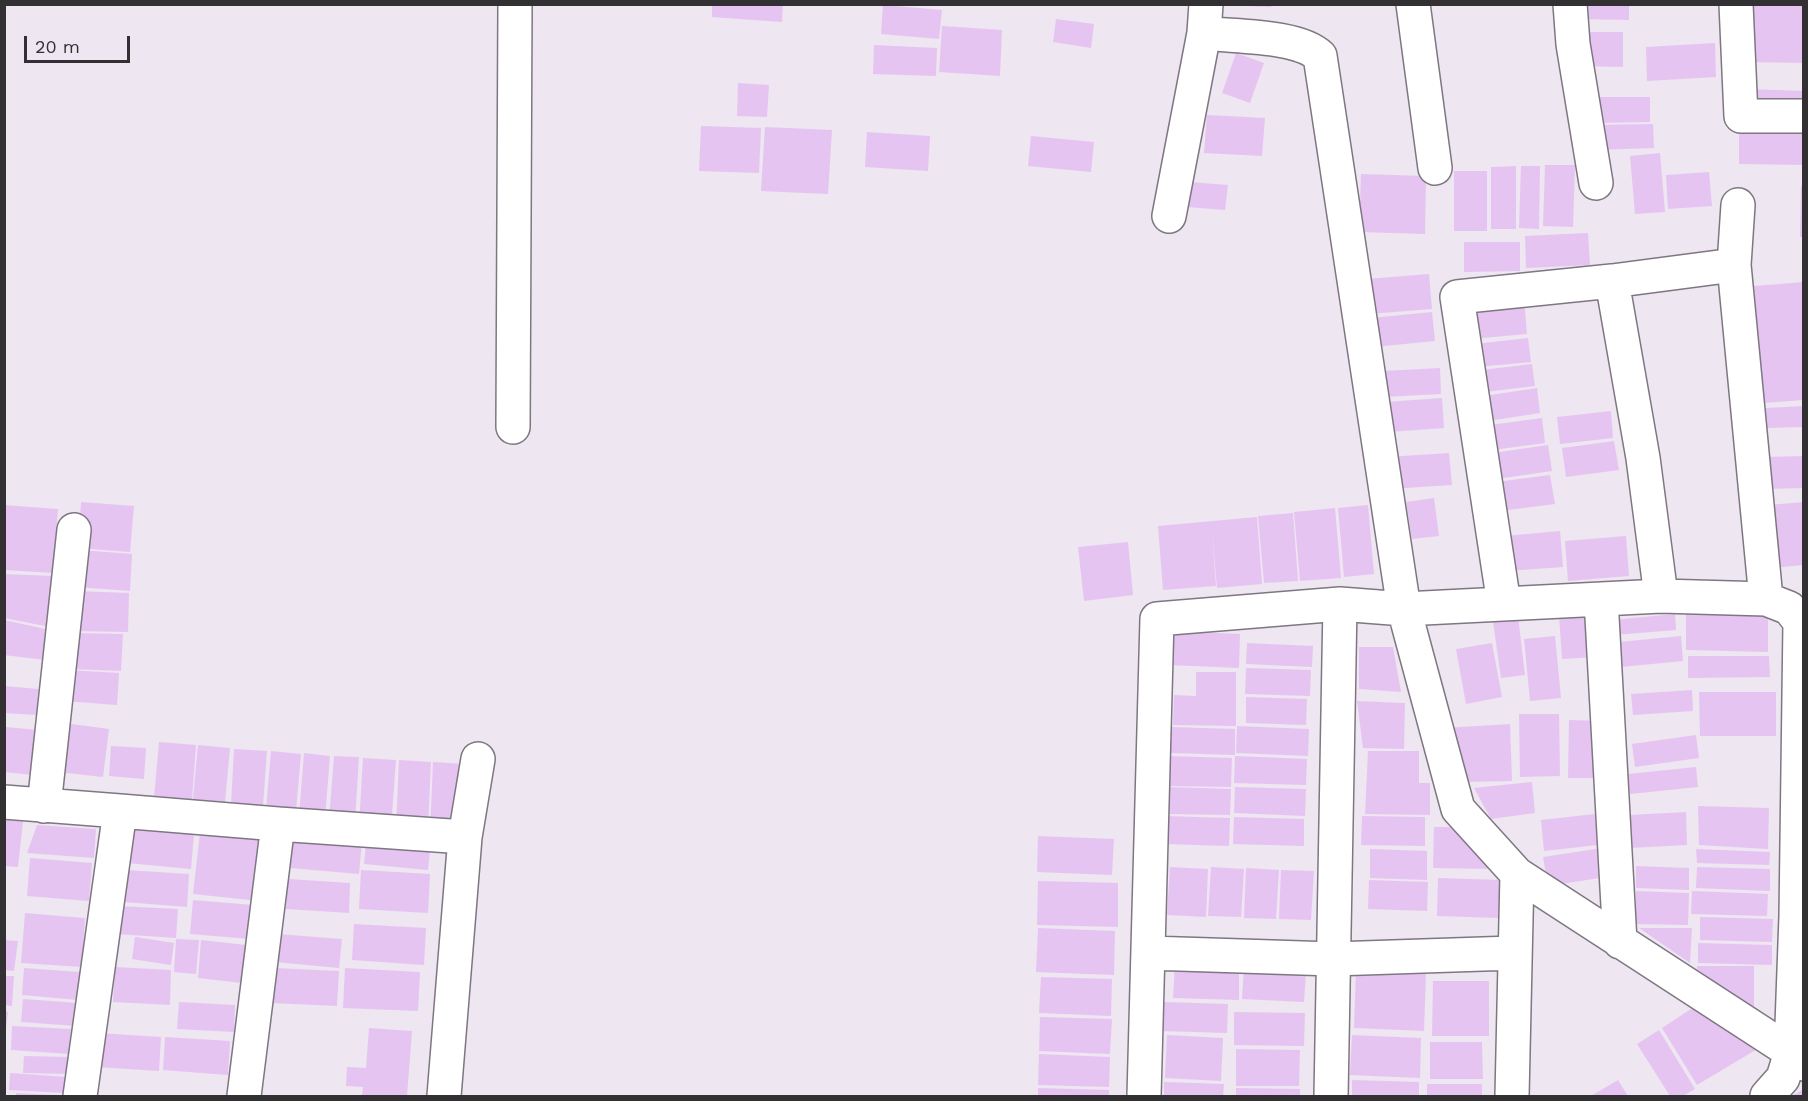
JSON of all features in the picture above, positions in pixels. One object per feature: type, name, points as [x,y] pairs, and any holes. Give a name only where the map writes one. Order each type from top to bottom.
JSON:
[{"type":"street","points":[[513,428],[515,4]]},
{"type":"street","points":[[1413,4],[1436,168]]},
{"type":"street","points":[[1570,4],[1573,44],[1596,183]]},
{"type":"street","points":[[1736,4],[1741,116],[1803,116]]},
{"type":"street","points":[[1169,216],[1205,19],[1311,48],[1320,56],[1404,609],[1458,809],[1517,874],[1797,1058]]},
{"type":"street","points":[[1738,205],[1734,265],[1766,599]]},
{"type":"street","points":[[1504,604],[1456,297],[1612,281],[1734,265]]},
{"type":"street","points":[[1612,281],[1643,458],[1661,596]]},
{"type":"street","points":[[44,806],[74,530]]},
{"type":"street","points":[[1144,1096],[1157,619],[1340,604],[1404,609],[1661,596],[1766,599],[1790,608],[1800,622],[1796,916],[1797,1058],[1767,1096]]},
{"type":"street","points":[[1601,599],[1620,942]]},
{"type":"street","points":[[1331,1096],[1340,604]]},
{"type":"street","points":[[444,1096],[465,837],[478,759]]},
{"type":"street","points":[[4,802],[465,837]]},
{"type":"street","points":[[80,1096],[120,811]]},
{"type":"street","points":[[244,1096],[278,824]]},
{"type":"street","points":[[1512,1096],[1513,953],[1517,874]]},
{"type":"street","points":[[1149,953],[1333,959],[1513,953]]},
{"type":"building","points":[[712,4],[783,4],[782,22],[712,17]]},
{"type":"building","points":[[1248,4],[1271,4],[1271,7],[1248,6]]},
{"type":"building","points":[[1575,4],[1629,4],[1629,20],[1575,19]]},
{"type":"building","points":[[1748,4],[1804,4],[1804,63],[1746,62]]},
{"type":"building","points":[[883,5],[942,10],[939,39],[881,34]]},
{"type":"building","points":[[1056,19],[1094,24],[1091,48],[1053,42]]},
{"type":"building","points":[[942,26],[1002,30],[1000,76],[939,72]]},
{"type":"building","points":[[1579,32],[1623,32],[1623,67],[1578,66]]},
{"type":"building","points":[[1715,43],[1716,77],[1647,81],[1646,47]]},
{"type":"building","points":[[874,45],[937,48],[936,76],[873,74]]},
{"type":"building","points":[[1236,53],[1264,63],[1250,103],[1222,93]]},
{"type":"building","points":[[738,83],[769,85],[767,117],[737,116]]},
{"type":"building","points":[[1748,89],[1804,91],[1804,111],[1747,110]]},
{"type":"building","points":[[1591,97],[1650,97],[1650,122],[1591,123]]},
{"type":"building","points":[[1207,115],[1265,118],[1262,156],[1204,153]]},
{"type":"building","points":[[1653,124],[1654,148],[1594,150],[1594,125]]},
{"type":"building","points":[[1739,125],[1804,126],[1804,165],[1739,164]]},
{"type":"building","points":[[701,126],[761,128],[759,173],[699,171]]},
{"type":"building","points":[[765,127],[832,130],[828,194],[761,191]]},
{"type":"building","points":[[867,132],[930,136],[928,171],[865,167]]},
{"type":"building","points":[[1031,136],[1094,142],[1091,172],[1028,166]]},
{"type":"building","points":[[1660,153],[1665,212],[1635,214],[1630,156]]},
{"type":"building","points":[[1545,165],[1575,165],[1573,227],[1543,226]]},
{"type":"building","points":[[1516,166],[1516,229],[1491,229],[1491,167]]},
{"type":"building","points":[[1521,166],[1540,166],[1539,229],[1519,228]]},
{"type":"building","points":[[1454,171],[1487,171],[1487,231],[1454,231]]},
{"type":"building","points":[[1709,172],[1712,206],[1668,209],[1666,175]]},
{"type":"building","points":[[1361,174],[1426,176],[1425,234],[1359,232]]},
{"type":"building","points":[[1189,182],[1228,185],[1225,210],[1187,207]]},
{"type":"building","points":[[1801,186],[1804,186],[1804,237],[1800,237]]},
{"type":"building","points":[[1588,233],[1590,265],[1526,268],[1525,236]]},
{"type":"building","points":[[1464,242],[1520,242],[1520,271],[1464,272]]},
{"type":"building","points":[[1429,274],[1432,309],[1369,314],[1366,279]]},
{"type":"building","points":[[1804,282],[1804,400],[1763,403],[1754,286]]},
{"type":"building","points":[[1524,298],[1527,334],[1471,339],[1468,303]]},
{"type":"building","points":[[1432,312],[1435,341],[1374,347],[1371,318]]},
{"type":"building","points":[[1528,338],[1531,362],[1477,367],[1475,344]]},
{"type":"building","points":[[1532,364],[1535,386],[1485,392],[1482,370]]},
{"type":"building","points":[[1440,368],[1441,394],[1383,397],[1382,371]]},
{"type":"building","points":[[1537,388],[1540,413],[1488,421],[1484,396]]},
{"type":"building","points":[[1442,398],[1444,428],[1388,432],[1386,402]]},
{"type":"building","points":[[1804,406],[1804,427],[1766,428],[1765,408]]},
{"type":"building","points":[[1611,411],[1613,438],[1560,444],[1557,417]]},
{"type":"building","points":[[1542,418],[1545,443],[1493,450],[1490,425]]},
{"type":"building","points":[[1614,441],[1619,470],[1566,477],[1562,448]]},
{"type":"building","points":[[1548,445],[1552,471],[1497,479],[1493,453]]},
{"type":"building","points":[[1449,453],[1452,485],[1389,489],[1387,457]]},
{"type":"building","points":[[1804,456],[1804,488],[1765,489],[1765,457]]},
{"type":"building","points":[[1550,475],[1555,504],[1500,511],[1496,482]]},
{"type":"building","points":[[1434,498],[1439,536],[1412,539],[1406,502]]},
{"type":"building","points":[[81,502],[134,506],[130,552],[78,548]]},
{"type":"building","points":[[1804,502],[1804,565],[1772,568],[1768,505]]},
{"type":"building","points":[[4,505],[58,509],[53,573],[4,570]]},
{"type":"building","points":[[1368,505],[1374,574],[1344,577],[1338,508]]},
{"type":"building","points":[[1335,508],[1341,578],[1300,581],[1294,512]]},
{"type":"building","points":[[1293,513],[1298,581],[1264,583],[1258,516]]},
{"type":"building","points":[[1257,517],[1262,584],[1217,588],[1212,530],[1216,586],[1163,590],[1158,526]]},
{"type":"building","points":[[1560,531],[1563,567],[1507,571],[1505,536]]},
{"type":"building","points":[[1626,536],[1629,576],[1568,581],[1565,541]]},
{"type":"building","points":[[1128,542],[1133,595],[1084,601],[1078,547]]},
{"type":"building","points":[[80,550],[132,554],[130,591],[77,587]]},
{"type":"building","points":[[4,574],[53,576],[50,627],[4,618]]},
{"type":"building","points":[[75,591],[129,593],[128,632],[74,631]]},
{"type":"building","points":[[1686,611],[1768,612],[1768,652],[1686,650]]},
{"type":"building","points":[[1592,614],[1595,657],[1562,659],[1559,616]]},
{"type":"building","points":[[1675,614],[1676,630],[1614,635],[1612,620]]},
{"type":"building","points":[[1518,616],[1525,675],[1501,678],[1493,622]]},
{"type":"building","points":[[4,620],[50,630],[45,660],[4,655]]},
{"type":"building","points":[[1170,631],[1240,634],[1239,668],[1169,665]]},
{"type":"building","points":[[71,633],[123,634],[121,671],[71,669]]},
{"type":"building","points":[[1555,636],[1561,698],[1530,701],[1524,639]]},
{"type":"building","points":[[1681,636],[1683,661],[1621,667],[1619,642]]},
{"type":"building","points":[[1247,643],[1313,646],[1312,667],[1246,664]]},
{"type":"building","points":[[1492,643],[1502,697],[1466,704],[1456,649]]},
{"type":"building","points":[[1359,647],[1393,647],[1401,692],[1359,689]]},
{"type":"building","points":[[1688,656],[1769,656],[1770,677],[1688,678]]},
{"type":"building","points":[[1246,668],[1311,670],[1310,696],[1245,694]]},
{"type":"building","points":[[67,670],[119,673],[117,705],[65,701]]},
{"type":"building","points":[[1196,672],[1236,672],[1236,726],[1173,725],[1174,695],[1196,696]]},
{"type":"building","points":[[4,686],[38,689],[37,715],[4,713]]},
{"type":"building","points":[[1692,690],[1693,711],[1633,715],[1631,694]]},
{"type":"building","points":[[1699,692],[1776,692],[1776,736],[1700,736]]},
{"type":"building","points":[[1246,697],[1307,699],[1306,725],[1246,723]]},
{"type":"building","points":[[1357,701],[1405,703],[1404,749],[1363,748]]},
{"type":"building","points":[[1519,714],[1559,714],[1560,776],[1520,777]]},
{"type":"building","points":[[1569,720],[1599,721],[1598,778],[1568,778]]},
{"type":"building","points":[[64,723],[109,729],[103,777],[58,772]]},
{"type":"building","points":[[1510,724],[1512,781],[1463,782],[1445,728]]},
{"type":"building","points":[[1237,726],[1309,729],[1308,756],[1236,753]]},
{"type":"building","points":[[6,727],[38,730],[33,775],[4,772]]},
{"type":"building","points":[[1171,727],[1235,729],[1235,755],[1170,753]]},
{"type":"building","points":[[1696,735],[1699,758],[1635,767],[1632,744]]},
{"type":"building","points":[[159,742],[196,745],[192,800],[154,798]]},
{"type":"building","points":[[198,745],[230,748],[225,802],[193,799]]},
{"type":"building","points":[[111,746],[146,748],[144,779],[109,776]]},
{"type":"building","points":[[234,749],[267,751],[263,806],[231,805]]},
{"type":"building","points":[[271,751],[301,754],[296,811],[266,809]]},
{"type":"building","points":[[1368,751],[1419,751],[1419,783],[1430,783],[1430,815],[1365,814]]},
{"type":"building","points":[[304,753],[330,756],[325,818],[299,816]]},
{"type":"building","points":[[334,756],[359,757],[355,821],[329,820]]},
{"type":"building","points":[[1168,756],[1232,758],[1231,787],[1167,786]]},
{"type":"building","points":[[1235,756],[1307,759],[1306,785],[1234,783]]},
{"type":"building","points":[[363,758],[396,760],[391,828],[359,826]]},
{"type":"building","points":[[399,760],[431,762],[428,828],[396,826]]},
{"type":"building","points":[[433,762],[464,764],[461,833],[430,831]]},
{"type":"building","points":[[1696,767],[1698,787],[1630,794],[1628,774]]},
{"type":"building","points":[[1532,782],[1535,813],[1491,819],[1474,788]]},
{"type":"building","points":[[1167,787],[1231,789],[1230,815],[1166,814]]},
{"type":"building","points":[[1235,787],[1306,789],[1305,816],[1234,813]]},
{"type":"building","points":[[1698,806],[1769,808],[1768,849],[1699,845]]},
{"type":"building","points":[[1686,812],[1687,845],[1630,848],[1629,815]]},
{"type":"building","points":[[1595,814],[1598,845],[1544,851],[1541,820]]},
{"type":"building","points":[[1164,816],[1230,818],[1229,846],[1164,844]]},
{"type":"building","points":[[1362,816],[1425,817],[1425,846],[1361,845]]},
{"type":"building","points":[[1234,817],[1304,819],[1304,846],[1233,844]]},
{"type":"building","points":[[4,819],[23,821],[18,867],[4,866]]},
{"type":"building","points":[[37,825],[96,829],[94,858],[27,853]]},
{"type":"building","points":[[1434,827],[1470,827],[1492,869],[1433,868]]},
{"type":"building","points":[[131,828],[194,834],[191,869],[127,863]]},
{"type":"building","points":[[200,833],[265,839],[259,901],[193,894]]},
{"type":"building","points":[[367,835],[431,840],[428,870],[364,864]]},
{"type":"building","points":[[293,836],[362,841],[359,874],[290,868]]},
{"type":"building","points":[[1038,836],[1114,839],[1112,875],[1037,872]]},
{"type":"building","points":[[1602,848],[1606,877],[1548,886],[1543,857]]},
{"type":"building","points":[[1370,849],[1427,851],[1427,880],[1370,878]]},
{"type":"building","points":[[1696,849],[1770,852],[1769,865],[1697,863]]},
{"type":"building","points":[[30,858],[92,863],[89,901],[27,896]]},
{"type":"building","points":[[1636,866],[1689,868],[1689,890],[1636,888]]},
{"type":"building","points":[[1170,867],[1208,869],[1206,917],[1167,915]]},
{"type":"building","points":[[1211,867],[1244,869],[1241,917],[1208,916]]},
{"type":"building","points":[[1697,867],[1770,869],[1770,891],[1696,888]]},
{"type":"building","points":[[1246,868],[1279,870],[1276,919],[1244,918]]},
{"type":"building","points":[[126,870],[189,874],[187,907],[124,902]]},
{"type":"building","points":[[361,870],[430,874],[428,913],[359,909]]},
{"type":"building","points":[[1281,870],[1314,871],[1311,920],[1279,919]]},
{"type":"building","points":[[1438,878],[1501,880],[1499,918],[1437,916]]},
{"type":"building","points":[[288,879],[350,883],[349,913],[286,909]]},
{"type":"building","points":[[1369,880],[1428,882],[1427,911],[1368,909]]},
{"type":"building","points":[[1038,881],[1118,883],[1118,927],[1037,925]]},
{"type":"building","points":[[1636,891],[1689,893],[1688,925],[1635,924]]},
{"type":"building","points":[[1692,891],[1768,894],[1767,916],[1691,914]]},
{"type":"building","points":[[193,900],[253,905],[250,939],[190,934]]},
{"type":"building","points":[[117,906],[178,909],[176,938],[116,934]]},
{"type":"building","points":[[25,913],[85,918],[82,967],[21,963]]},
{"type":"building","points":[[1700,917],[1773,919],[1772,942],[1700,940]]},
{"type":"building","points":[[354,924],[426,928],[424,965],[352,960]]},
{"type":"building","points":[[1038,928],[1115,931],[1114,975],[1036,972]]},
{"type":"building","points":[[1639,928],[1692,928],[1690,963]]},
{"type":"building","points":[[278,934],[342,939],[339,968],[275,962]]},
{"type":"building","points":[[135,937],[174,943],[171,965],[132,959]]},
{"type":"building","points":[[176,939],[199,940],[196,974],[174,972]]},
{"type":"building","points":[[4,940],[18,941],[14,971],[4,970]]},
{"type":"building","points":[[201,940],[246,945],[242,983],[198,978]]},
{"type":"building","points":[[1698,943],[1772,945],[1772,965],[1698,963]]},
{"type":"building","points":[[1175,964],[1239,966],[1239,1000],[1173,998]]},
{"type":"building","points":[[1697,966],[1754,966],[1754,1019],[1698,984]]},
{"type":"building","points":[[115,967],[171,970],[170,1005],[113,1002]]},
{"type":"building","points":[[1244,967],[1306,970],[1304,1002],[1242,999]]},
{"type":"building","points":[[24,968],[80,972],[78,1000],[22,995]]},
{"type":"building","points":[[274,968],[339,971],[337,1006],[272,1003]]},
{"type":"building","points":[[345,968],[420,972],[418,1011],[343,1008]]},
{"type":"building","points":[[1356,969],[1426,973],[1424,1031],[1354,1028]]},
{"type":"building","points":[[4,976],[14,976],[12,1006],[4,1005]]},
{"type":"building","points":[[1041,977],[1112,979],[1111,1016],[1039,1013]]},
{"type":"building","points":[[1433,981],[1489,981],[1489,1036],[1432,1036]]},
{"type":"building","points":[[23,999],[78,1003],[76,1026],[21,1022]]},
{"type":"building","points":[[179,1002],[235,1005],[234,1032],[177,1029]]},
{"type":"building","points":[[1163,1002],[1228,1004],[1227,1033],[1162,1031]]},
{"type":"building","points":[[1700,1003],[1764,1045],[1697,1085],[1662,1028]]},
{"type":"building","points":[[4,1011],[8,1012],[6,1028],[4,1028]]},
{"type":"building","points":[[1234,1012],[1305,1013],[1304,1046],[1234,1045]]},
{"type":"building","points":[[1040,1017],[1112,1019],[1110,1054],[1039,1051]]},
{"type":"building","points":[[12,1026],[71,1029],[69,1054],[11,1050]]},
{"type":"building","points":[[369,1028],[412,1031],[407,1096],[362,1096],[363,1087],[346,1086],[347,1067],[366,1068]]},
{"type":"building","points":[[1659,1030],[1695,1089],[1683,1096],[1670,1096],[1637,1044]]},
{"type":"building","points":[[98,1033],[161,1037],[159,1071],[96,1067]]},
{"type":"building","points":[[1167,1035],[1223,1038],[1221,1081],[1165,1078]]},
{"type":"building","points":[[1352,1035],[1421,1038],[1420,1078],[1350,1075]]},
{"type":"building","points":[[165,1037],[230,1041],[228,1075],[163,1070]]},
{"type":"building","points":[[1430,1042],[1482,1042],[1483,1079],[1430,1079]]},
{"type":"building","points":[[1236,1049],[1300,1050],[1299,1086],[1236,1086]]},
{"type":"building","points":[[1039,1054],[1110,1057],[1109,1087],[1038,1085]]},
{"type":"building","points":[[24,1056],[69,1057],[69,1074],[23,1073]]},
{"type":"building","points":[[10,1073],[66,1077],[65,1093],[9,1090]]},
{"type":"building","points":[[1352,1080],[1419,1082],[1419,1096],[1352,1096]]},
{"type":"building","points":[[1618,1080],[1628,1096],[1591,1096]]},
{"type":"building","points":[[1164,1082],[1224,1084],[1223,1096],[1164,1096]]},
{"type":"building","points":[[1427,1084],[1482,1084],[1482,1096],[1427,1096]]},
{"type":"building","points":[[1038,1088],[1109,1090],[1109,1096],[1038,1096]]},
{"type":"building","points":[[1236,1088],[1300,1089],[1300,1096],[1236,1096]]},
{"type":"building","points":[[1804,1089],[1804,1096],[1792,1096]]},
{"type":"building","points":[[16,1093],[53,1095],[53,1096],[16,1096]]}]
